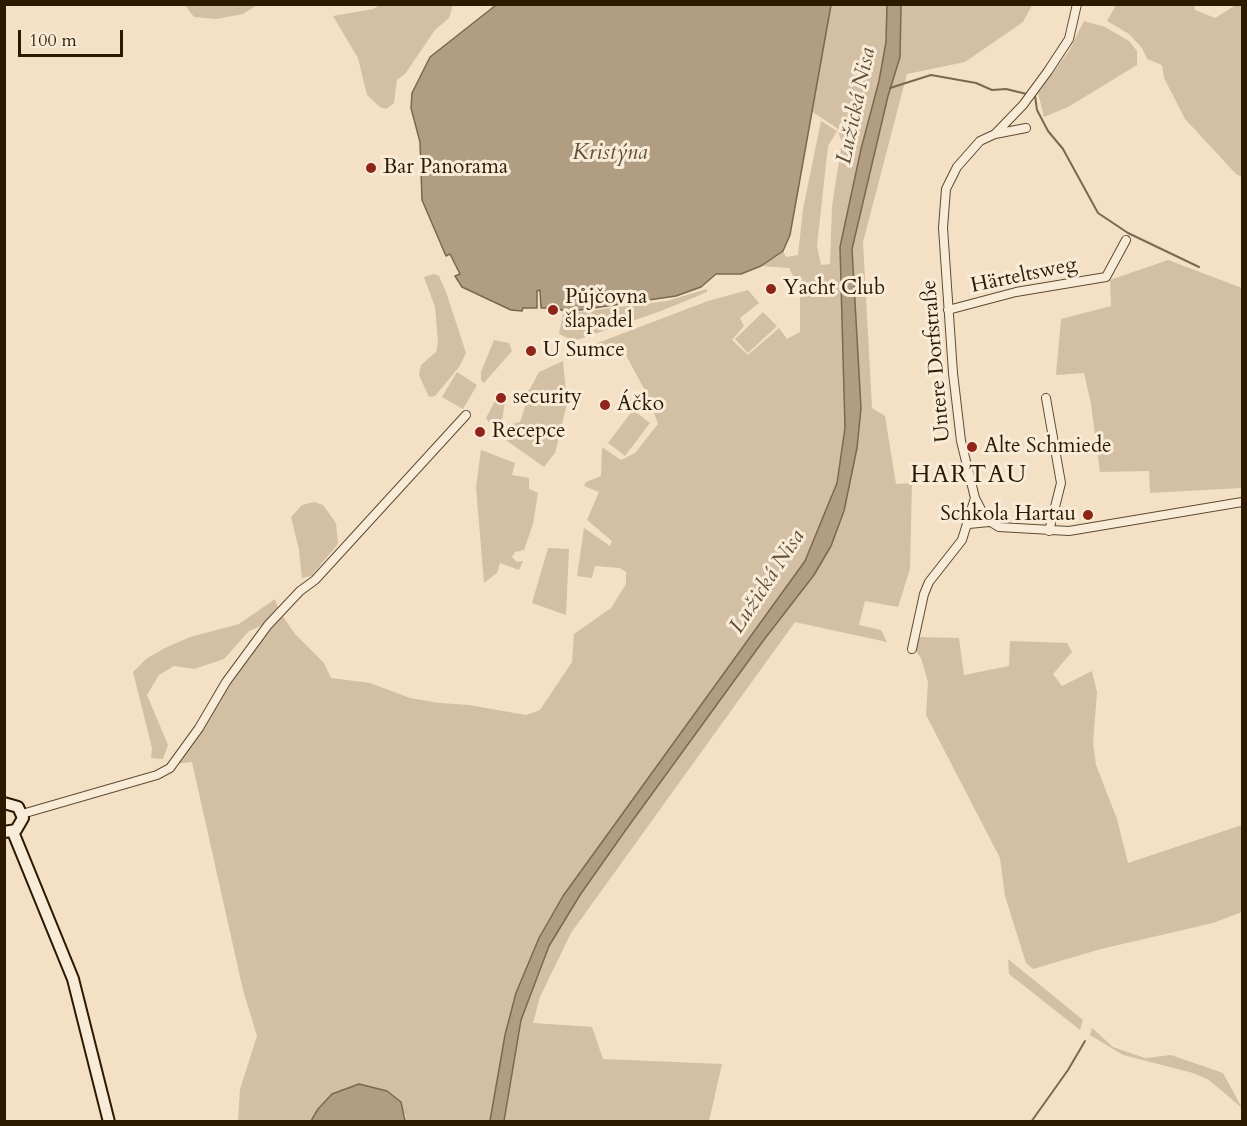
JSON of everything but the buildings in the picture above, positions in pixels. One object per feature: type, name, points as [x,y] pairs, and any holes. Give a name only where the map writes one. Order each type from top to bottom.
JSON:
[{"type":"main road","points":[[4,803],[14,805],[22,814],[21,825],[9,832],[73,979],[109,1122]]},
{"type":"street","name":"Untere Dorfstraße","points":[[989,522],[975,498],[961,441],[948,310],[943,228],[946,189],[957,166],[980,141],[995,134],[1031,95],[1069,39],[1076,18],[1077,4]]},
{"type":"street","points":[[995,134],[1026,128]]},
{"type":"street","name":"Härteltsweg","points":[[948,310],[1016,292],[1107,277],[1126,240]]},
{"type":"street","points":[[1046,398],[1061,483],[1049,531]]},
{"type":"street","points":[[22,814],[157,775],[170,768],[199,728],[226,682],[268,625],[300,591],[315,580],[466,415]]},
{"type":"street","points":[[912,649],[918,611],[927,588],[962,540],[969,524],[975,498]]},
{"type":"street","points":[[969,524],[989,522],[1005,528],[1049,531],[1089,529],[1242,502]]},
{"type":"shaded area","points":[[382,4],[453,5],[449,18],[435,30],[405,74],[397,80],[394,103],[386,109],[380,107],[367,95],[358,58],[333,16],[373,9]]},
{"type":"shaded area","points":[[185,5],[257,5],[243,14],[216,19],[194,17]]},
{"type":"shaded area","points":[[831,5],[887,5],[886,42],[840,247],[845,428],[841,460],[837,483],[805,561],[666,754],[516,993],[505,1035],[490,1121],[405,1121],[406,1115],[359,1084],[332,1094],[318,1108],[311,1121],[238,1121],[240,1089],[257,1036],[243,990],[192,762],[176,764],[256,644],[282,615],[295,634],[324,663],[331,678],[370,683],[410,698],[440,703],[469,705],[526,715],[540,710],[572,662],[574,634],[611,608],[626,584],[626,572],[620,568],[595,566],[592,578],[577,576],[584,528],[610,546],[612,541],[587,520],[599,492],[584,486],[586,482],[601,476],[602,447],[621,460],[635,453],[658,424],[649,398],[620,344],[588,353],[579,350],[708,301],[748,290],[759,303],[740,318],[744,326],[732,340],[748,355],[779,328],[787,339],[800,332],[800,289],[789,268],[761,266],[783,251],[786,257],[798,255],[803,209],[821,121],[837,131],[828,146],[817,246],[821,265],[830,264],[832,206],[842,142],[837,128],[811,111]]},
{"type":"shaded area","points":[[901,5],[1032,5],[1023,22],[965,62],[907,74],[863,242],[872,408],[885,416],[896,484],[912,483],[910,569],[898,607],[865,601],[859,625],[881,630],[887,642],[795,622],[571,933],[540,997],[533,1023],[592,1027],[603,1059],[722,1064],[709,1121],[504,1122],[521,1019],[549,946],[580,895],[625,831],[763,641],[814,575],[831,546],[844,511],[857,448],[861,408],[852,249],[888,96],[900,57]]},
{"type":"shaded area","points":[[1116,5],[1194,5],[1195,10],[1215,18],[1236,5],[1242,5],[1242,177],[1236,174],[1185,119],[1164,78],[1162,65],[1147,59],[1142,48],[1129,34],[1107,21]]},
{"type":"shaded area","points":[[1084,21],[1105,27],[1129,41],[1137,51],[1137,65],[1068,107],[1044,117],[1038,93],[1069,51]]},
{"type":"shaded area","points":[[1168,260],[1242,288],[1242,488],[1150,493],[1149,471],[1100,472],[1091,404],[1084,373],[1056,375],[1061,319],[1111,306],[1110,280]]},
{"type":"shaded area","points":[[434,274],[439,276],[446,292],[466,353],[459,367],[435,396],[429,397],[419,375],[421,365],[436,352],[438,342],[435,307],[424,277]]},
{"type":"shaded area","points":[[707,289],[707,292],[661,311],[574,341],[559,334],[563,314],[667,301]]},
{"type":"shaded area","points":[[763,312],[777,326],[748,353],[735,339]]},
{"type":"shaded area","points":[[494,340],[509,343],[512,351],[484,383],[481,380],[481,372]]},
{"type":"shaded area","points":[[563,361],[567,403],[555,453],[544,467],[503,438],[509,425],[520,422],[525,407],[524,402],[519,399],[520,395],[530,389],[539,372]]},
{"type":"shaded area","points":[[457,372],[477,385],[463,409],[442,397]]},
{"type":"shaded area","points":[[496,399],[505,400],[502,422],[490,424],[486,418]]},
{"type":"shaded area","points":[[633,410],[650,423],[625,456],[608,443]]},
{"type":"shaded area","points":[[481,450],[515,463],[512,475],[529,478],[529,489],[538,493],[533,524],[524,550],[515,552],[512,557],[517,562],[523,561],[519,570],[500,563],[497,573],[484,583],[476,488]]},
{"type":"shaded area","points":[[314,502],[323,505],[336,523],[338,544],[311,576],[302,578],[299,550],[291,517],[302,505]]},
{"type":"shaded area","points":[[548,548],[569,549],[566,615],[532,603]]},
{"type":"shaded area","points":[[275,599],[279,610],[268,623],[249,631],[224,659],[194,669],[174,666],[159,675],[147,695],[168,745],[163,759],[151,758],[152,748],[133,672],[146,659],[165,648],[190,637],[239,624]]},
{"type":"shaded area","points":[[920,637],[959,638],[964,675],[1009,666],[1010,641],[1067,643],[1072,652],[1053,674],[1062,686],[1092,671],[1097,692],[1093,743],[1096,765],[1117,819],[1128,863],[1242,825],[1242,912],[1213,923],[1101,949],[1033,969],[1026,963],[1005,896],[1000,858],[926,715],[928,682],[921,658],[915,650]]},
{"type":"shaded area","points":[[1008,959],[1083,1020],[1080,1030],[1009,974]]},
{"type":"shaded area","points":[[1092,1028],[1113,1047],[1145,1058],[1171,1055],[1223,1073],[1242,1108],[1209,1080],[1193,1073],[1123,1055],[1090,1035]]},
{"type":"water","name":"Kristýna","points":[[496,5],[831,5],[790,235],[783,251],[761,266],[741,274],[716,274],[701,287],[676,296],[566,312],[557,308],[541,308],[540,290],[537,291],[537,308],[523,308],[522,311],[511,310],[462,287],[455,276],[460,274],[450,254],[446,256],[422,200],[420,142],[411,108],[412,93],[430,57]]},
{"type":"water","points":[[887,5],[901,5],[900,57],[888,96],[852,249],[861,408],[857,448],[844,511],[831,546],[814,575],[763,641],[625,831],[580,895],[549,946],[521,1020],[504,1121],[490,1121],[505,1035],[516,993],[539,938],[563,896],[805,561],[837,483],[845,428],[840,247],[861,149],[879,81],[886,42]]},
{"type":"water","points":[[359,1084],[387,1091],[401,1102],[405,1121],[311,1121],[318,1109],[332,1094]]},
{"type":"waterway","points":[[890,88],[931,75],[976,83],[992,90],[1006,89],[1035,96],[1037,110],[1048,131],[1063,149],[1098,213],[1128,233],[1199,267]]},
{"type":"waterway","points":[[1031,1122],[1068,1070],[1085,1041]]},
{"type":"place","name":"Bar Panorama","points":[[371,168]]},
{"type":"place","name":"Yacht Club","points":[[771,289]]},
{"type":"place","name":"Půjčovna šlapadel","points":[[553,310]]},
{"type":"place","name":"U Sumce","points":[[531,351]]},
{"type":"place","name":"security","points":[[501,398]]},
{"type":"place","name":"Áčko","points":[[605,405]]},
{"type":"place","name":"Recepce","points":[[480,432]]},
{"type":"place","name":"Alte Schmiede","points":[[972,447]]},
{"type":"place","name":"Schkola Hartau","points":[[1088,515]]},
{"type":"district","name":"HARTAU","points":[[969,476]]},
{"type":"water label","name":"Lužická Nisa","points":[[857,106]]},
{"type":"water label","name":"Lužická Nisa","points":[[768,582]]}]
